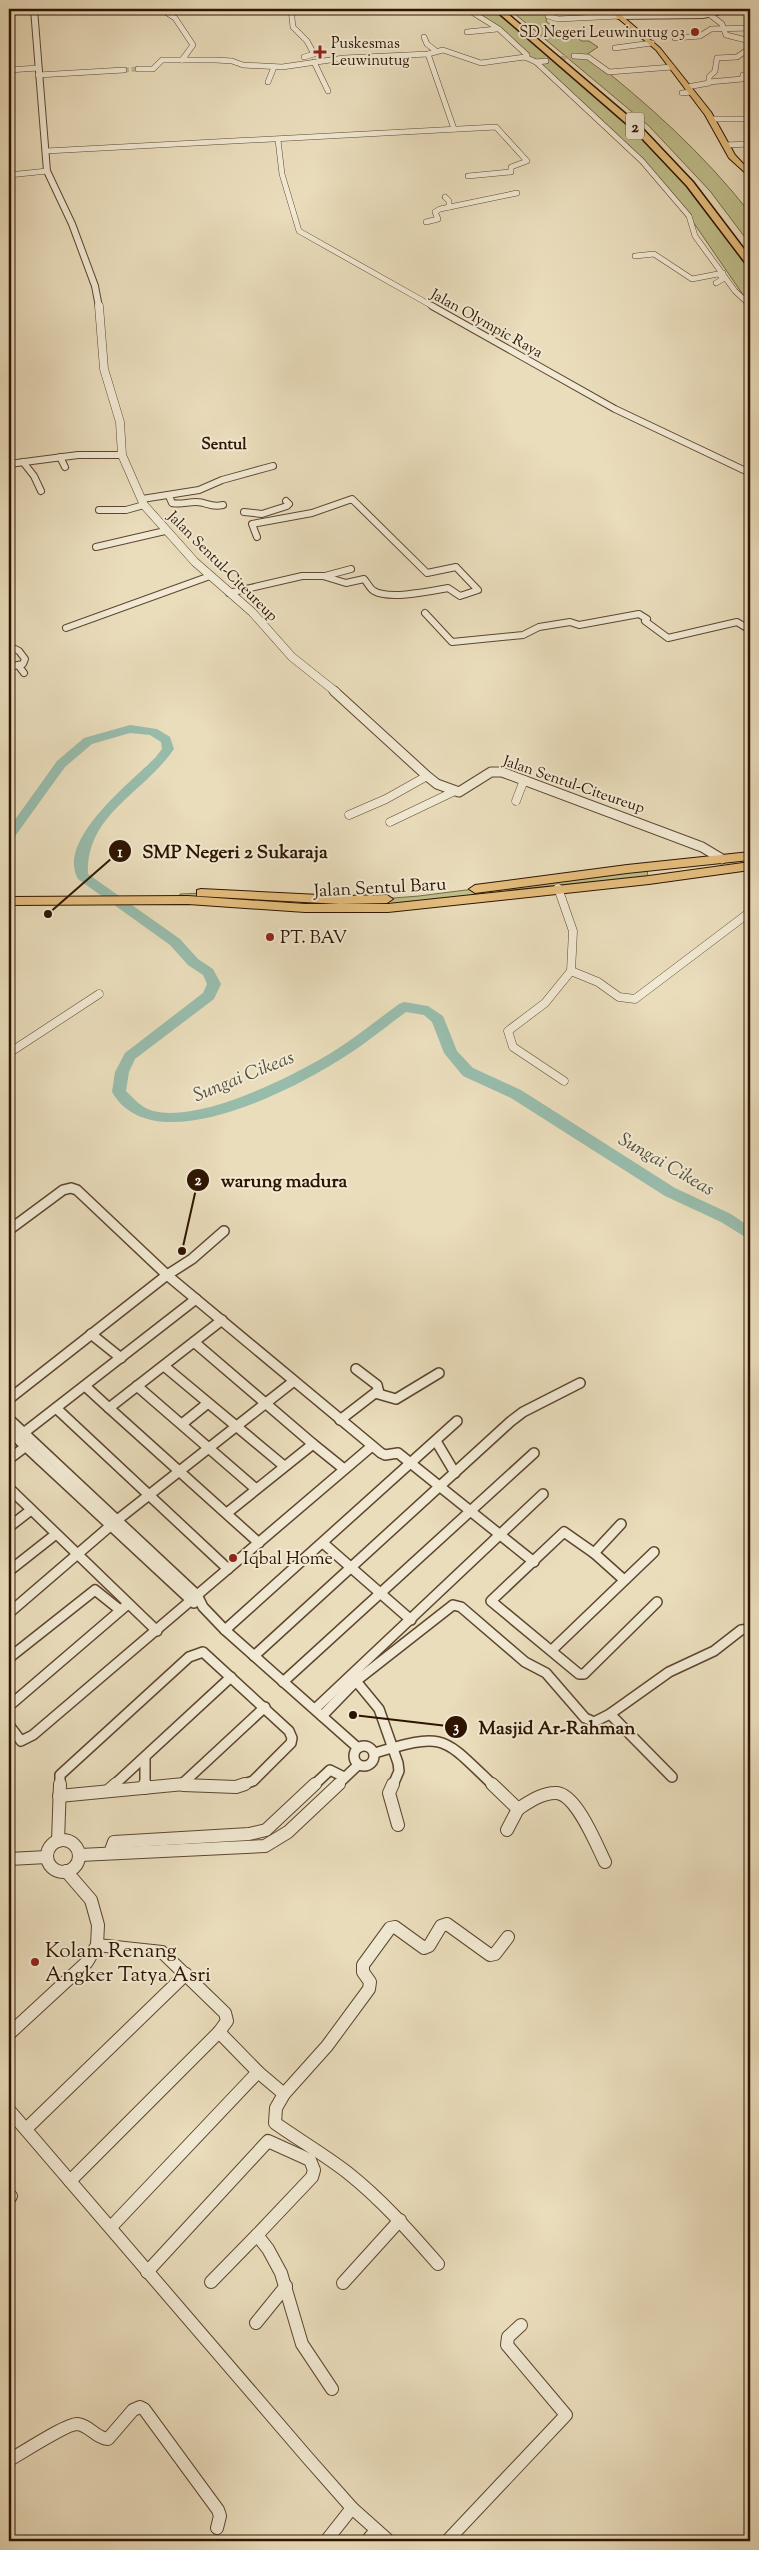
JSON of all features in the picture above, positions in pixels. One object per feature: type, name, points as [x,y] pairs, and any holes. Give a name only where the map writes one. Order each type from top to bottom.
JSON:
[{"type":"highway","name":"2","points":[[498,9],[638,128],[690,184],[750,263]]},
{"type":"highway","name":"2","points":[[509,9],[627,106],[655,132]]},
{"type":"main road","points":[[610,9],[652,43],[713,121],[739,165],[750,175]]},
{"type":"main road","name":"Jalan Sentul Baru","points":[[179,897],[228,892],[291,897],[381,899],[750,856]]},
{"type":"main road","name":"Jalan Sentul Baru","points":[[9,895],[179,897],[313,908],[388,908],[558,888],[648,880],[750,866]]},
{"type":"main road","points":[[646,867],[648,880]]},
{"type":"main road","points":[[628,869],[630,882]]},
{"type":"main road","name":"Jalan Sentul Baru","points":[[9,901],[60,897]]},
{"type":"street","name":"Jalan Sentul-Citeureup","points":[[34,9],[47,171],[72,224],[99,301],[104,369],[120,422],[122,455],[143,502],[165,531],[229,594],[252,612],[292,657],[338,694],[437,784],[455,791],[463,791],[485,776],[497,772],[638,822],[702,847],[722,859]]},
{"type":"street","points":[[161,9],[175,18],[191,40],[192,50],[182,60]]},
{"type":"street","points":[[291,9],[290,24],[295,32],[306,40],[313,55]]},
{"type":"street","points":[[467,9],[491,26],[499,29],[527,55],[525,57]]},
{"type":"street","points":[[548,16],[558,20],[619,16],[709,14],[728,9]]},
{"type":"street","points":[[709,14],[724,28],[726,35],[750,41]]},
{"type":"street","points":[[708,23],[714,28]]},
{"type":"street","points":[[675,38],[700,36],[708,29],[714,28],[750,28]]},
{"type":"street","points":[[467,32],[499,29]]},
{"type":"street","points":[[424,37],[428,44],[436,51]]},
{"type":"street","points":[[691,37],[698,44]]},
{"type":"street","points":[[615,48],[652,43]]},
{"type":"street","points":[[717,58],[737,57],[750,48]]},
{"type":"street","points":[[709,82],[719,50]]},
{"type":"street","points":[[138,69],[153,68],[162,60],[224,60],[240,65],[274,67],[376,56],[428,54],[436,51],[446,51],[464,59],[481,63],[525,57],[536,62],[642,161],[689,216],[695,236],[721,273],[750,305]]},
{"type":"street","points":[[428,54],[454,129]]},
{"type":"street","points":[[304,57],[325,55],[331,60]]},
{"type":"street","points":[[574,56],[588,57],[609,72],[672,67]]},
{"type":"street","points":[[536,62],[546,60]]},
{"type":"street","points":[[314,62],[319,78],[328,91]]},
{"type":"street","points":[[268,82],[274,67]]},
{"type":"street","points":[[9,70],[38,72],[124,70]]},
{"type":"street","points":[[682,94],[689,89],[709,82],[742,79],[744,78],[743,75],[750,74]]},
{"type":"street","points":[[713,121],[750,120]]},
{"type":"street","points":[[46,151],[496,128],[528,161],[511,167],[511,172],[468,176]]},
{"type":"street","name":"Jalan Olympic Raya","points":[[278,140],[282,174],[296,227],[299,231],[615,409],[750,473]]},
{"type":"street","points":[[726,145],[750,144]]},
{"type":"street","points":[[9,175],[47,171]]},
{"type":"street","points":[[426,222],[438,219],[435,211],[517,193]]},
{"type":"street","points":[[446,197],[449,201],[449,207]]},
{"type":"street","points":[[636,256],[654,254],[692,279]]},
{"type":"street","points":[[684,283],[692,279],[721,273]]},
{"type":"street","points":[[716,283],[723,279],[721,273]]},
{"type":"street","points":[[9,464],[88,454],[122,455]]},
{"type":"street","points":[[60,457],[65,467]]},
{"type":"street","points":[[23,462],[34,476],[41,491]]},
{"type":"street","points":[[99,510],[126,510],[143,502],[199,490],[222,480],[273,466]]},
{"type":"street","points":[[169,496],[172,503],[176,504],[198,502],[209,508],[222,505]]},
{"type":"street","points":[[229,594],[286,578],[312,575],[325,576],[344,583],[366,580],[374,591],[381,593],[408,595],[446,588],[460,596],[477,592],[478,590],[456,567],[427,573],[352,499],[312,513],[252,524]]},
{"type":"street","points":[[258,537],[244,511],[262,514],[285,507],[289,504],[286,501]]},
{"type":"street","points":[[245,504],[251,507],[253,513]]},
{"type":"street","points":[[96,547],[165,531]]},
{"type":"street","points":[[325,576],[351,569]]},
{"type":"street","points":[[66,628],[210,576]]},
{"type":"street","points":[[425,612],[452,642],[523,635],[547,625],[570,622],[579,625],[639,614],[647,619],[645,621],[661,635],[668,638],[737,622],[750,630]]},
{"type":"street","points":[[9,646],[24,656],[24,662],[12,665]]},
{"type":"street","points":[[12,665],[24,673]]},
{"type":"street","points":[[348,815],[386,799],[427,776]]},
{"type":"street","points":[[516,801],[524,780]]},
{"type":"street","points":[[390,822],[455,791]]},
{"type":"street","points":[[558,888],[573,931],[572,972],[546,1003],[508,1031],[513,1047],[564,1081]]},
{"type":"street","points":[[572,972],[598,982],[619,997],[635,999],[750,912]]},
{"type":"street","points":[[9,1053],[99,994]]},
{"type":"street","points":[[9,1230],[63,1190],[71,1188],[77,1190],[167,1274],[340,1420],[383,1455],[398,1454],[412,1463],[534,1562]]},
{"type":"street","points":[[9,1399],[167,1274],[192,1259],[224,1231]]},
{"type":"street","points":[[20,1436],[196,1299]]},
{"type":"street","points":[[109,1408],[222,1320]]},
{"type":"street","points":[[91,1334],[121,1358]]},
{"type":"street","points":[[194,1342],[312,1444],[344,1469]]},
{"type":"street","points":[[164,1366],[284,1466]]},
{"type":"street","points":[[356,1369],[377,1385],[379,1393]]},
{"type":"street","points":[[340,1420],[375,1393],[379,1393],[389,1399],[396,1399],[439,1373]]},
{"type":"street","points":[[9,1613],[78,1556],[113,1524],[294,1381]]},
{"type":"street","points":[[254,1656],[523,1412],[580,1383]]},
{"type":"street","points":[[85,1386],[259,1543]]},
{"type":"street","points":[[137,1386],[256,1489]]},
{"type":"street","points":[[182,1424],[208,1403]]},
{"type":"street","points":[[56,1408],[228,1569]]},
{"type":"street","points":[[9,1419],[20,1436],[203,1607],[225,1630],[358,1748]]},
{"type":"street","points":[[225,1630],[323,1544],[457,1421]]},
{"type":"street","points":[[9,1431],[20,1436]]},
{"type":"street","points":[[436,1441],[456,1473]]},
{"type":"street","points":[[9,1459],[29,1444]]},
{"type":"street","points":[[227,1513],[312,1444]]},
{"type":"street","points":[[9,1725],[21,1742],[34,1736],[372,1446]]},
{"type":"street","points":[[283,1682],[382,1593],[469,1510],[534,1453]]},
{"type":"street","points":[[9,1488],[78,1556],[124,1607]]},
{"type":"street","points":[[319,1712],[411,1620],[543,1494]]},
{"type":"street","points":[[9,1527],[31,1510]]},
{"type":"street","points":[[594,1553],[621,1524]]},
{"type":"street","points":[[623,1579],[594,1553],[564,1532],[488,1604],[552,1650],[580,1674],[584,1674],[656,1602]]},
{"type":"street","points":[[9,1571],[56,1534]]},
{"type":"street","points":[[323,1544],[411,1620]]},
{"type":"street","points":[[552,1650],[623,1579],[654,1552]]},
{"type":"street","points":[[9,1658],[95,1590],[124,1607],[157,1631]]},
{"type":"street","points":[[319,1712],[433,1620],[457,1604],[525,1662],[546,1673],[585,1718],[594,1722],[610,1714],[669,1672],[714,1651],[741,1630],[750,1629]]},
{"type":"street","points":[[9,1706],[124,1607]]},
{"type":"street","points":[[58,1841],[59,1796],[60,1776],[188,1657],[203,1652],[265,1707],[289,1731],[292,1738],[291,1744],[253,1781],[236,1787],[183,1785],[59,1796]]},
{"type":"street","points":[[108,1791],[231,1677]]},
{"type":"street","points":[[356,1681],[379,1710],[394,1748],[399,1771],[389,1793],[398,1825]]},
{"type":"street","points":[[183,1785],[265,1707]]},
{"type":"street","points":[[610,1714],[672,1777]]},
{"type":"street","points":[[375,1753],[394,1748],[418,1738],[431,1738],[448,1743],[518,1809]]},
{"type":"street","points":[[368,1746],[375,1753],[375,1760],[370,1765],[364,1767],[358,1764],[354,1759],[354,1753],[358,1748],[368,1746]]},
{"type":"street","points":[[144,1788],[145,1758]]},
{"type":"street","points":[[80,1855],[265,1846],[290,1829],[358,1764]]},
{"type":"street","points":[[110,1854],[114,1842],[262,1832],[330,1770],[344,1777]]},
{"type":"street","points":[[507,1830],[518,1809],[536,1799],[556,1793],[561,1794],[576,1809],[605,1862]]},
{"type":"street","points":[[279,1818],[290,1829]]},
{"type":"street","points":[[217,1835],[218,1849]]},
{"type":"street","points":[[166,1838],[166,1851]]},
{"type":"street","points":[[70,1840],[76,1844],[80,1855],[75,1866],[66,1871],[56,1871],[51,1868],[47,1857],[52,1845],[58,1841],[70,1840]]},
{"type":"street","points":[[9,1859],[47,1857]]},
{"type":"street","points":[[9,2034],[86,1962],[97,1945],[98,1925],[91,1900],[66,1871]]},
{"type":"street","points":[[438,2264],[400,2220],[348,2173],[275,2123],[276,2108],[284,2094],[327,2046],[369,1989],[370,1982],[363,1972],[363,1965],[390,1928],[395,1927],[424,1948],[429,1946],[440,1927],[445,1924],[492,1955],[508,1937]]},
{"type":"street","points":[[70,2181],[227,2022],[225,2013],[186,1974],[158,1950],[97,1945]]},
{"type":"street","points":[[26,2130],[186,1974]]},
{"type":"street","points":[[219,2032],[258,2072],[284,2094]]},
{"type":"street","points":[[110,2227],[258,2072]]},
{"type":"street","points":[[10,2113],[352,2508],[389,2541]]},
{"type":"street","points":[[147,2272],[265,2143],[272,2141],[310,2160],[314,2170],[312,2177],[211,2282]]},
{"type":"street","points":[[343,2284],[400,2220]]},
{"type":"street","points":[[257,2235],[276,2258],[304,2350],[332,2390]]},
{"type":"street","points":[[256,2323],[286,2286]]},
{"type":"street","points":[[447,2541],[566,2415],[507,2344],[506,2339],[521,2325]]},
{"type":"street","points":[[9,2460],[71,2425],[78,2423],[84,2424],[100,2438],[108,2439],[133,2410],[140,2407],[144,2409],[218,2510],[220,2516],[217,2528]]},
{"type":"street","points":[[326,2541],[352,2508]]},
{"type":"street","points":[[367,2541],[376,2530]]},
{"type":"green space","points":[[471,9],[498,9],[609,103],[690,184],[750,263],[750,305],[689,216],[663,184],[546,70]]},
{"type":"green space","points":[[509,9],[540,9],[548,16],[546,21],[563,35],[576,35],[581,41],[589,41],[598,47],[586,55],[673,129],[713,170],[750,213],[750,244],[710,191],[649,126]]},
{"type":"green space","points":[[646,867],[649,880],[388,908],[178,900],[180,894],[228,892],[381,899],[419,896]]},
{"type":"waterway","name":"Sungai Cikeas","points":[[9,836],[61,764],[88,741],[130,729],[153,732],[166,740],[168,749],[159,761],[107,811],[87,839],[82,853],[82,876],[175,942],[193,962],[208,972],[214,984],[209,996],[130,1056],[122,1072],[119,1092],[139,1110],[153,1116],[171,1118],[192,1116],[241,1102],[266,1092],[326,1062],[356,1043],[404,1007],[428,1011],[438,1019],[451,1053],[468,1072],[516,1094],[670,1192],[726,1218],[750,1234]]},
{"type":"tunnel","points":[[546,61],[574,56]]},
{"type":"tunnel","points":[[124,70],[138,69]]},
{"type":"place","name":"SD Negeri Leuwinutug 03","points":[[695,32]]},
{"type":"place","name":"Puskesmas Leuwinutug","points":[[320,52]]},
{"type":"place","name":"SMP Negeri 2 Sukaraja","points":[[48,914]]},
{"type":"place","name":"PT. BAV","points":[[270,937]]},
{"type":"place","name":"warung madura","points":[[182,1251]]},
{"type":"place","name":"Iqbal Home","points":[[233,1558]]},
{"type":"place","name":"Masjid Ar-Rahman","points":[[353,1715]]},
{"type":"place","name":"Kolam Renang Angker Tatya Asri","points":[[35,1962]]},
{"type":"district","name":"Sentul","points":[[224,443]]}]
